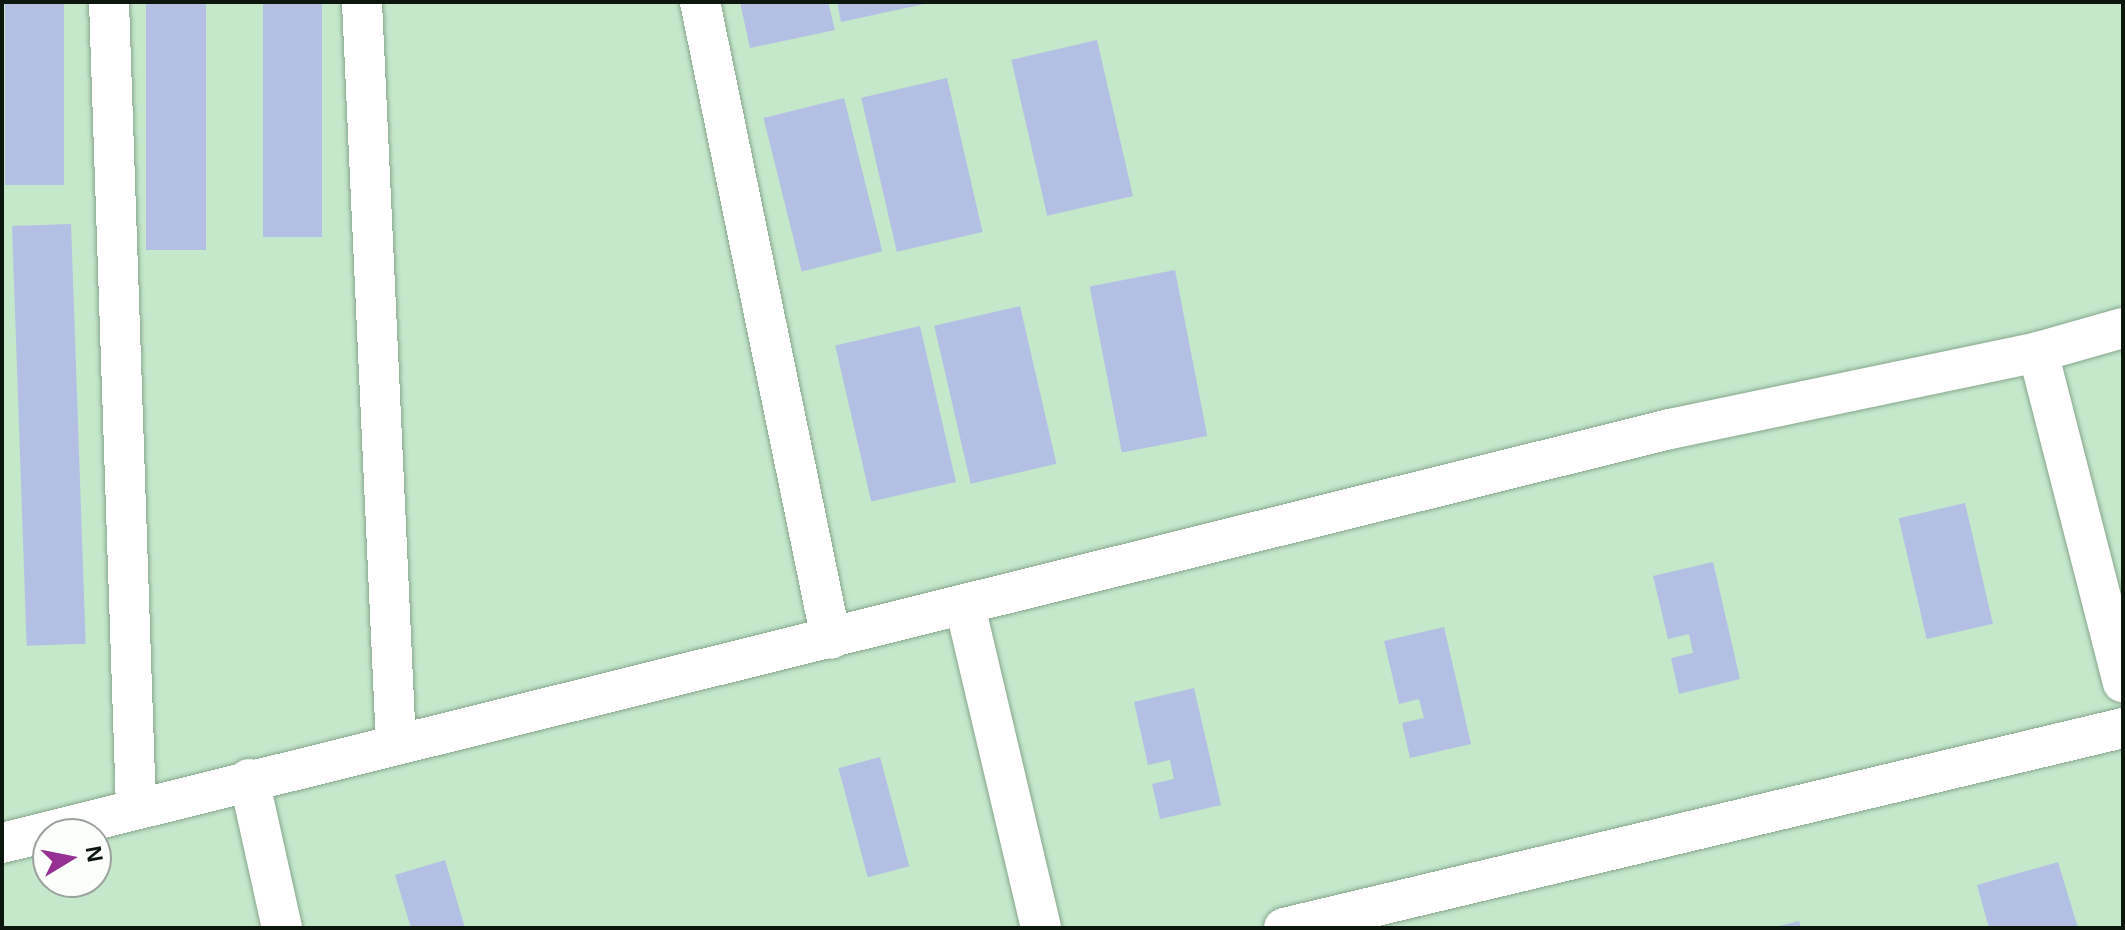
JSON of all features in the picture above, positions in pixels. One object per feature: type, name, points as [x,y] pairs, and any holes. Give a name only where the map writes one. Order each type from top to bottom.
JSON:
[{"type":"street","points":[[109,2],[136,809]]},
{"type":"street","points":[[362,2],[396,744]]},
{"type":"street","points":[[700,2],[831,639]]},
{"type":"street","points":[[2,843],[249,779],[965,606],[1670,429],[2038,352],[2123,328]]},
{"type":"street","points":[[2038,352],[2123,682]]},
{"type":"street","points":[[965,606],[1041,928]]},
{"type":"street","points":[[1284,928],[2123,728]]},
{"type":"street","points":[[249,779],[282,928]]},
{"type":"building","points":[[5,2],[64,2],[64,185],[5,185]]},
{"type":"building","points":[[146,2],[206,2],[206,250],[146,250]]},
{"type":"building","points":[[263,2],[322,2],[322,237],[263,237]]},
{"type":"building","points":[[740,2],[828,2],[835,30],[750,48]]},
{"type":"building","points":[[837,2],[929,2],[929,3],[841,22]]},
{"type":"building","points":[[1097,40],[1133,196],[1047,216],[1011,60]]},
{"type":"building","points":[[947,78],[983,232],[897,252],[861,98]]},
{"type":"building","points":[[844,98],[882,251],[802,271],[763,118]]},
{"type":"building","points":[[71,224],[86,644],[27,646],[12,226]]},
{"type":"building","points":[[1175,270],[1207,436],[1122,452],[1090,287]]},
{"type":"building","points":[[1020,306],[1056,464],[971,484],[934,326]]},
{"type":"building","points":[[920,326],[956,482],[871,501],[835,346]]},
{"type":"building","points":[[1965,503],[1993,624],[1927,639],[1899,518]]},
{"type":"building","points":[[1713,562],[1740,679],[1679,694],[1671,658],[1693,653],[1689,634],[1668,639],[1653,576]]},
{"type":"building","points":[[1444,627],[1471,744],[1410,758],[1402,723],[1424,718],[1419,699],[1399,704],[1384,641]]},
{"type":"building","points":[[1194,688],[1221,805],[1160,819],[1152,784],[1174,779],[1170,760],[1148,765],[1134,702]]},
{"type":"building","points":[[880,757],[909,866],[868,877],[838,768]]},
{"type":"building","points":[[445,860],[465,928],[411,928],[395,875]]},
{"type":"building","points":[[2058,862],[2078,928],[1989,928],[1977,885]]},
{"type":"building","points":[[1799,921],[1801,928],[1775,928],[1775,927]]}]
